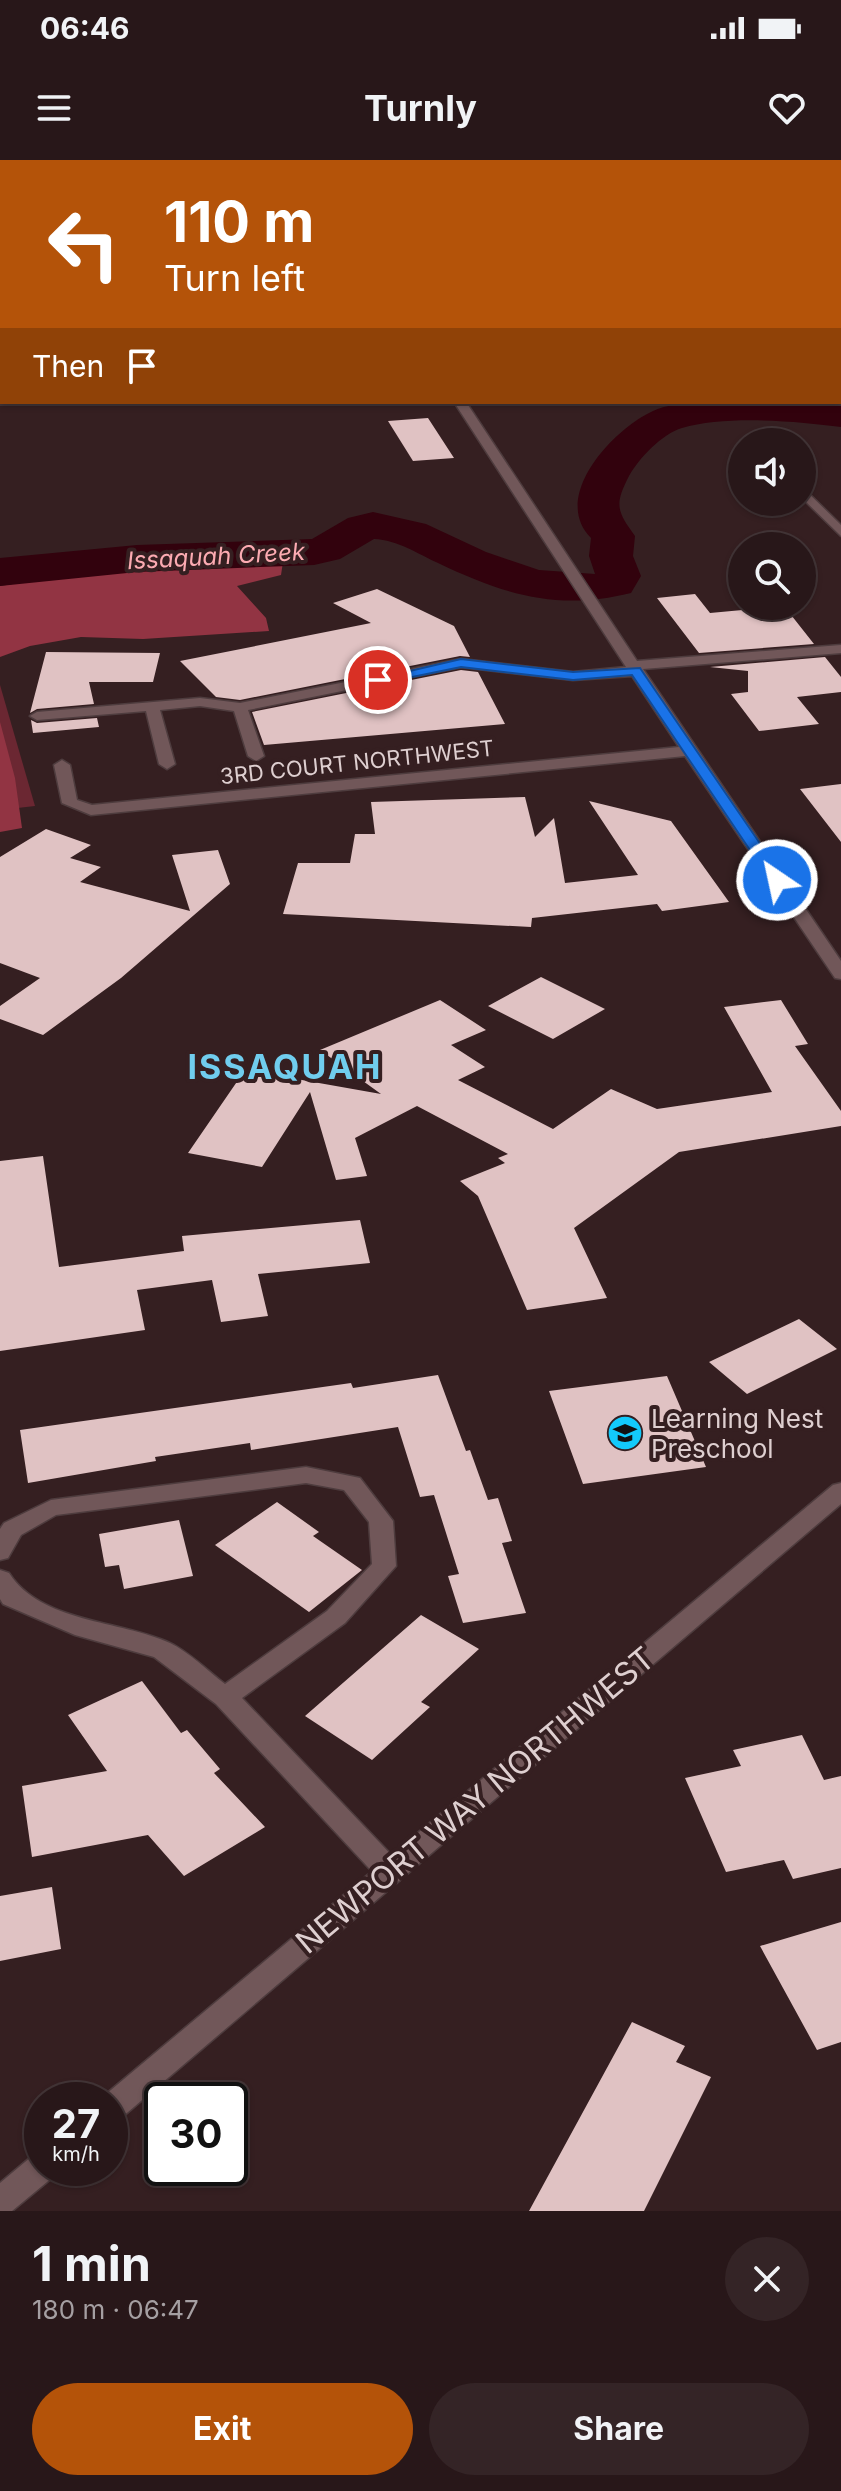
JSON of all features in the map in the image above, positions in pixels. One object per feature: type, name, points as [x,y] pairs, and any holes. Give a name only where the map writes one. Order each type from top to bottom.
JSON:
[{"type":"street","points":[[461,404],[689,751],[841,974]]},
{"type":"street","points":[[816,506],[841,532]]},
{"type":"street","points":[[37,716],[200,702],[240,707],[461,663],[573,676],[841,649]]},
{"type":"street","points":[[152,706],[167,764]]},
{"type":"street","points":[[240,707],[256,756]]},
{"type":"street","name":"3RD COURT NORTHWEST","points":[[62,765],[70,803],[91,810],[689,751]]},
{"type":"street","points":[[0,1552],[12,1529],[51,1508],[306,1475],[352,1484],[381,1521],[384,1566],[336,1617],[225,1697]]},
{"type":"street","name":"NEWPORT WAY NORTHWEST","points":[[128,2094],[841,1491]]},
{"type":"street","points":[[0,1579],[12,1598],[84,1629],[162,1650],[225,1697],[390,1872]]},
{"type":"street","points":[[0,2202],[24,2182]]},
{"type":"shaded area","points":[[283,562],[281,575],[237,586],[266,618],[269,631],[143,639],[81,637],[30,646],[0,657],[0,586],[126,566]]},
{"type":"shaded area","points":[[0,685],[35,806],[0,810]]},
{"type":"shaded area","points":[[0,722],[15,778],[22,828],[0,832]]},
{"type":"building","points":[[428,418],[454,458],[413,461],[388,421]]},
{"type":"building","points":[[377,589],[454,626],[470,657],[460,656],[240,700],[216,697],[180,661],[371,623],[333,603]]},
{"type":"building","points":[[695,594],[710,613],[728,611],[728,620],[795,620],[814,644],[699,653],[657,598]]},
{"type":"building","points":[[46,652],[160,653],[153,682],[89,682],[94,704],[37,709],[30,713]]},
{"type":"building","points":[[825,657],[841,677],[841,692],[797,697],[819,724],[759,731],[731,694],[748,692],[748,671],[710,667]]},
{"type":"building","points":[[461,670],[478,672],[505,724],[264,745],[252,712]]},
{"type":"building","points":[[97,718],[99,727],[33,733],[31,720],[37,723]]},
{"type":"building","points":[[841,784],[841,842],[800,789]]},
{"type":"building","points":[[525,797],[535,837],[554,818],[565,883],[638,875],[589,801],[671,821],[729,902],[662,911],[657,904],[532,918],[531,927],[283,914],[298,863],[350,863],[355,834],[375,834],[371,802]]},
{"type":"building","points":[[46,829],[91,845],[70,858],[101,867],[80,882],[190,911],[172,855],[218,850],[230,884],[121,978],[43,1035],[0,1019],[0,1006],[40,978],[0,963],[0,857]]},
{"type":"building","points":[[541,977],[605,1009],[553,1039],[488,1006]]},
{"type":"building","points":[[440,1000],[486,1030],[451,1045],[485,1067],[458,1080],[553,1129],[611,1089],[657,1109],[772,1092],[724,1007],[781,1000],[808,1044],[795,1046],[841,1111],[841,1126],[679,1152],[574,1228],[607,1298],[527,1310],[478,1196],[460,1181],[505,1163],[498,1158],[508,1154],[417,1106],[355,1138],[367,1176],[336,1180],[310,1092],[262,1167],[188,1153],[245,1070],[381,1094],[320,1050]]},
{"type":"building","points":[[43,1156],[59,1267],[184,1251],[182,1236],[360,1220],[370,1263],[258,1274],[268,1316],[221,1322],[212,1280],[137,1290],[145,1330],[0,1351],[0,1161]]},
{"type":"building","points":[[799,1319],[837,1349],[747,1394],[709,1362]]},
{"type":"building","points":[[438,1375],[488,1500],[498,1498],[512,1541],[502,1543],[526,1613],[463,1623],[448,1576],[459,1574],[434,1495],[420,1497],[398,1427],[251,1450],[250,1443],[155,1457],[156,1461],[28,1483],[20,1430],[351,1383],[353,1388]]},
{"type":"building","points":[[667,1376],[706,1467],[583,1484],[549,1391]]},
{"type":"building","points":[[277,1502],[319,1532],[313,1536],[362,1570],[309,1612],[215,1545]]},
{"type":"building","points":[[179,1520],[193,1576],[124,1589],[119,1565],[105,1567],[99,1534]]},
{"type":"building","points":[[421,1615],[479,1649],[421,1702],[430,1707],[372,1760],[305,1716]]},
{"type":"building","points":[[142,1681],[181,1733],[187,1730],[220,1769],[214,1773],[265,1827],[184,1876],[148,1835],[32,1857],[22,1786],[107,1771],[68,1715]]},
{"type":"building","points":[[802,1735],[824,1780],[841,1776],[841,1868],[793,1879],[784,1860],[726,1872],[685,1778],[741,1766],[733,1750]]},
{"type":"building","points":[[52,1887],[61,1949],[0,1961],[0,1896]]},
{"type":"building","points":[[841,1922],[841,2042],[817,2050],[760,1946]]},
{"type":"building","points":[[632,2022],[685,2046],[676,2062],[711,2077],[644,2211],[529,2211]]},
{"type":"waterway","name":"Issaquah Creek","points":[[0,572],[137,558],[314,552],[333,546],[363,528],[384,526],[411,533],[490,569],[532,583],[574,589],[595,588],[615,583],[618,576],[611,556],[613,536],[600,523],[597,497],[621,453],[667,419],[701,413],[788,408],[841,415]]},
{"type":"place","name":"Learning Nest Preschool","points":[[625,1433]]},
{"type":"district","name":"ISSAQUAH","points":[[285,1066]]},
{"type":"route","points":[[378,680],[461,663],[573,676],[636,671],[777,880]]}]
